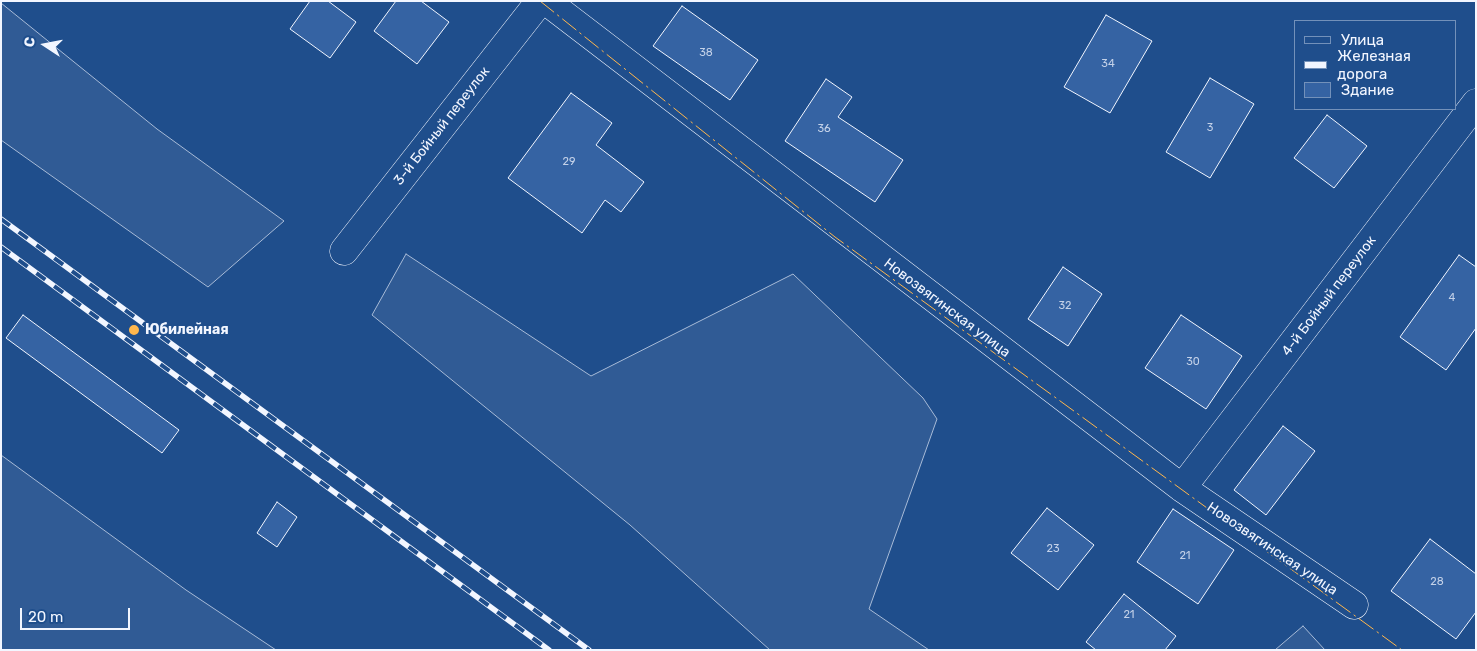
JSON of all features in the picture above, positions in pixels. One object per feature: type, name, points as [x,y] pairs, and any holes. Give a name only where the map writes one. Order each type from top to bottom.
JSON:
[{"type":"street","name":"3-й Бойный переулок","points":[[344,252],[540,1]]},
{"type":"street","name":"Новозвягинская улица","points":[[546,1],[1182,488],[1354,605]]},
{"type":"street","name":"4-й Бойный переулок","points":[[1182,488],[1476,103]]},
{"type":"shaded area","points":[[1,3],[157,129],[284,221],[208,287],[1,140]]},
{"type":"shaded area","points":[[406,254],[591,376],[793,274],[923,398],[937,419],[869,609],[929,650],[770,650],[630,525],[372,315]]},
{"type":"shaded area","points":[[1,455],[186,590],[276,650],[1,650]]},
{"type":"shaded area","points":[[1303,626],[1325,650],[1275,650]]},
{"type":"building","points":[[310,1],[328,1],[356,22],[330,58],[290,29]]},
{"type":"building","points":[[396,1],[421,1],[449,22],[417,64],[374,31]]},
{"type":"building","points":[[682,6],[758,60],[730,100],[653,46]]},
{"type":"building","points":[[1106,15],[1152,41],[1110,113],[1064,87]]},
{"type":"building","points":[[1210,78],[1254,104],[1210,178],[1166,152]]},
{"type":"building","points":[[826,79],[852,97],[838,117],[903,160],[875,202],[785,141]]},
{"type":"building","points":[[571,93],[612,123],[596,145],[644,182],[621,212],[605,200],[582,233],[508,178]]},
{"type":"building","points":[[1327,115],[1367,146],[1334,188],[1294,158]]},
{"type":"building","points":[[1459,255],[1476,267],[1476,328],[1446,370],[1400,337]]},
{"type":"building","points":[[1063,267],[1102,294],[1068,346],[1028,319]]},
{"type":"building","points":[[23,315],[179,430],[162,453],[6,338]]},
{"type":"building","points":[[1181,315],[1242,356],[1206,409],[1145,368]]},
{"type":"building","points":[[1283,426],[1315,451],[1266,515],[1234,490]]},
{"type":"building","points":[[277,502],[297,517],[277,547],[257,533]]},
{"type":"building","points":[[1047,508],[1094,545],[1058,590],[1011,553]]},
{"type":"building","points":[[1173,509],[1234,550],[1198,604],[1137,562]]},
{"type":"building","points":[[1430,539],[1476,574],[1476,612],[1456,639],[1391,591]]},
{"type":"building","points":[[1124,594],[1176,636],[1165,650],[1096,650],[1086,642]]},
{"type":"railway","points":[[1,219],[589,650]]},
{"type":"railway","points":[[1,247],[549,650]]},
{"type":"power","points":[[540,1],[835,237],[1402,650]]},
{"type":"place","name":"Юбилейная","points":[[134,330]]}]
